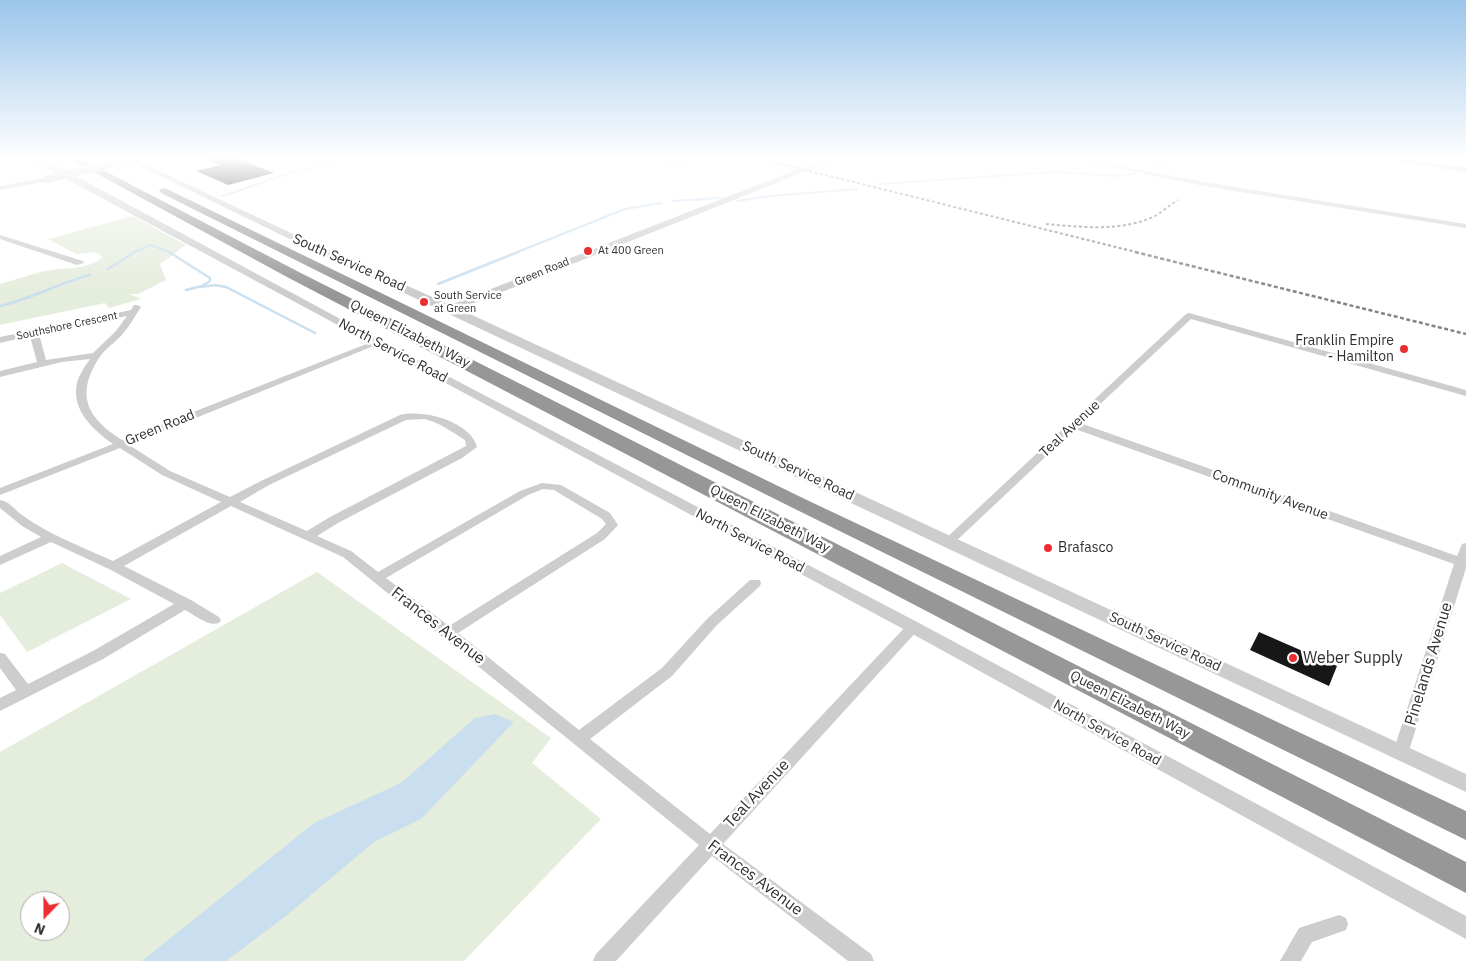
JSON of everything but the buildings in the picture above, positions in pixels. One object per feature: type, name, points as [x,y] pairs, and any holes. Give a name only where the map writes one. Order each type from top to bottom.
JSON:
[{"type":"highway","name":"Queen Elizabeth Way","points":[[160,204],[292,274],[1466,878]]},
{"type":"highway","name":"Queen Elizabeth Way","points":[[191,204],[802,505],[1230,710],[1466,826]]},
{"type":"street","name":"North Service Road","points":[[120,204],[377,343],[913,627],[1466,928]]},
{"type":"street","name":"South Service Road","points":[[224,204],[1466,782]]},
{"type":"street","name":"Green Road","points":[[450,309],[716,204]]},
{"type":"street","points":[[1328,204],[1466,226]]},
{"type":"street","points":[[0,237],[80,263]]},
{"type":"street","name":"Southshore Crescent","points":[[0,340],[135,310]]},
{"type":"street","name":"Frances Avenue","points":[[135,310],[119,333],[96,355],[82,381],[80,395],[84,410],[102,432],[166,473],[348,554],[710,844],[864,961]]},
{"type":"street","name":"Teal Avenue","points":[[949,541],[1075,425],[1189,316],[1466,393]]},
{"type":"street","points":[[34,332],[42,364]]},
{"type":"street","name":"Green Road","points":[[1,498],[120,445],[377,343]]},
{"type":"street","points":[[0,374],[62,359],[96,355]]},
{"type":"street","points":[[114,566],[265,483],[404,418],[420,414],[432,416],[470,439],[472,447],[458,456],[334,520],[307,537]]},
{"type":"street","name":"Community Avenue","points":[[1075,425],[1463,564]]},
{"type":"street","points":[[377,578],[524,492],[542,486],[556,487],[606,516],[612,525],[601,536],[448,633]]},
{"type":"street","points":[[1,498],[14,515],[52,537],[114,566],[186,603],[214,620]]},
{"type":"street","points":[[0,560],[52,537]]},
{"type":"street","name":"Pinelands Avenue","points":[[1402,752],[1463,564],[1466,548]]},
{"type":"street","points":[[580,738],[667,672],[712,622],[755,583]]},
{"type":"street","points":[[0,705],[98,655],[186,603]]},
{"type":"street","name":"Teal Avenue","points":[[603,961],[913,627]]},
{"type":"street","points":[[0,658],[26,692]]},
{"type":"street","points":[[1290,961],[1306,934],[1339,924]]},
{"type":"green space","points":[[133,216],[186,245],[160,264],[166,280],[138,294],[129,294],[141,299],[109,308],[105,303],[0,325],[0,284],[44,271],[84,266],[103,257],[95,252],[76,254],[48,239]]},
{"type":"green space","points":[[62,563],[131,599],[27,652],[0,615],[0,593]]},
{"type":"green space","points":[[317,572],[551,738],[532,763],[601,819],[464,961],[0,961],[0,752]]},
{"type":"water","points":[[495,714],[514,722],[421,819],[374,842],[287,915],[226,961],[142,961],[314,823],[401,783],[475,718]]},
{"type":"waterway","points":[[515,253],[625,209],[657,204]]},
{"type":"waterway","points":[[135,252],[150,245],[172,253]]},
{"type":"waterway","points":[[108,269],[135,252]]},
{"type":"waterway","points":[[169,252],[210,278],[210,281],[202,286],[186,290]]},
{"type":"waterway","points":[[438,284],[518,252]]},
{"type":"waterway","points":[[0,306],[90,275]]},
{"type":"waterway","points":[[201,287],[215,285],[226,287],[315,333]]},
{"type":"railway","points":[[942,204],[1140,253]]},
{"type":"railway","points":[[1046,224],[1102,227],[1129,224],[1155,216],[1172,204]]},
{"type":"railway","points":[[1135,252],[1466,334]]},
{"type":"place","name":"At 400 Green","points":[[588,251]]},
{"type":"place","name":"South Service at Green","points":[[424,302]]},
{"type":"place","name":"Franklin Empire - Hamilton","points":[[1404,349]]},
{"type":"place","name":"Brafasco","points":[[1048,548]]},
{"type":"place","name":"Weber Supply","points":[[1293,658]]}]
